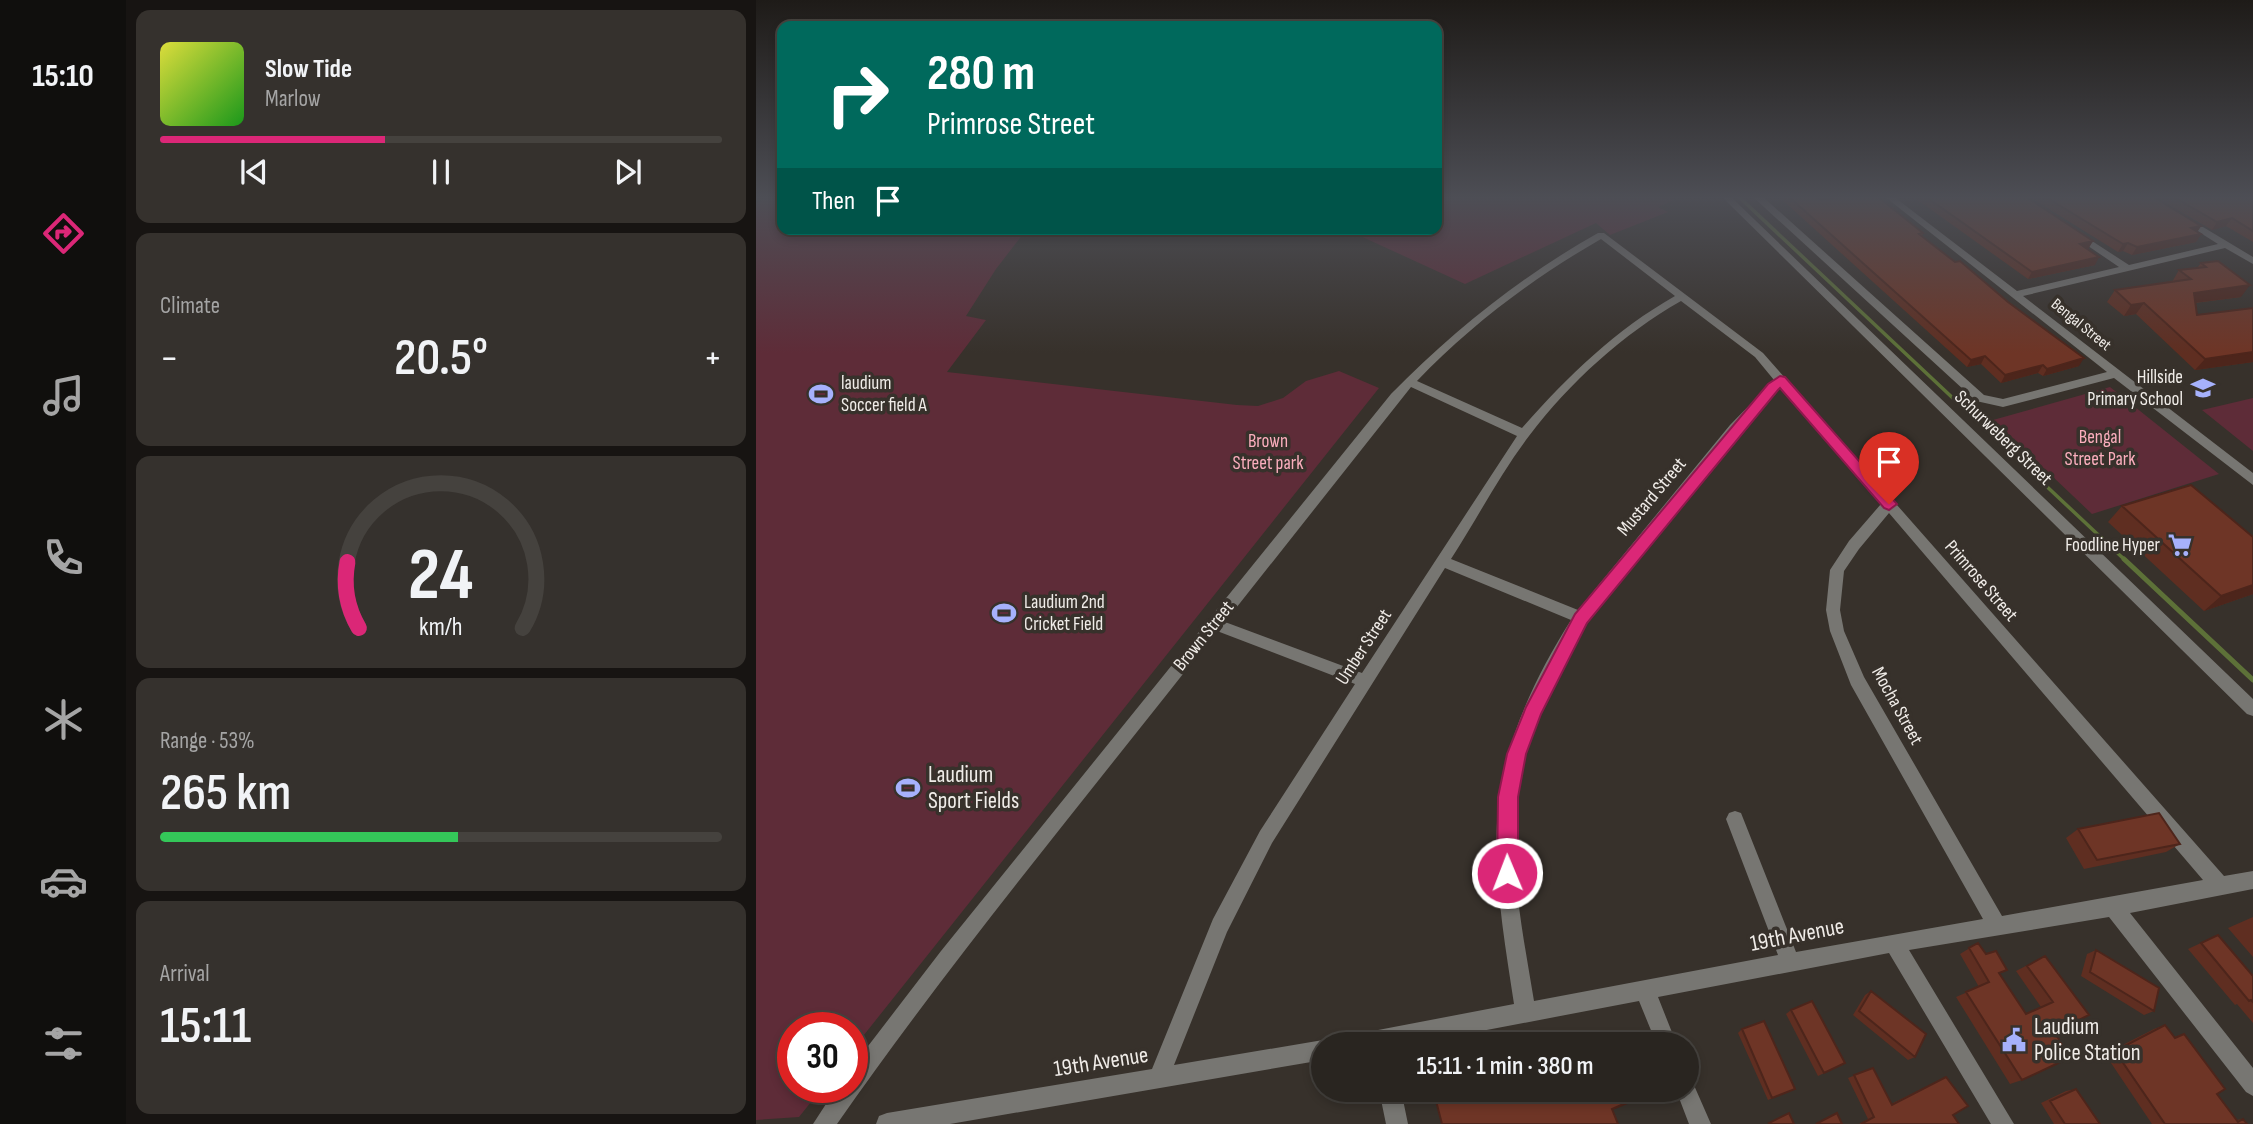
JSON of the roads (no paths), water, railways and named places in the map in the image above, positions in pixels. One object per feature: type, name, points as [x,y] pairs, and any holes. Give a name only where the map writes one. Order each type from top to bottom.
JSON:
[{"type":"street","name":"Brown Street","points":[[868,1063],[948,958],[1409,382],[1449,344],[1531,278],[1579,248]]},
{"type":"street","name":"Primrose Street","points":[[1619,248],[1740,339],[1780,380],[2221,887]]},
{"type":"street","name":"Schurweberg Street","points":[[1779,248],[2253,709]]},
{"type":"street","points":[[1814,248],[1971,392],[1993,402],[2003,403],[2115,374]]},
{"type":"street","name":"Bengal Street","points":[[1957,248],[2253,480]]},
{"type":"street","points":[[2099,248],[2126,267]]},
{"type":"street","points":[[2016,294],[2211,248]]},
{"type":"street","points":[[2233,248],[2253,261]]},
{"type":"street","name":"Umber Street","points":[[1158,1079],[1192,992],[1241,883],[1266,837],[1524,434],[1563,389],[1626,333],[1660,308],[1683,296]]},
{"type":"street","name":"Mustard Street","points":[[1526,1014],[1508,896],[1506,849],[1508,797],[1516,754],[1533,712],[1581,618],[1720,447],[1780,380]]},
{"type":"street","points":[[1409,382],[1524,434]]},
{"type":"street","name":"Mocha Street","points":[[1889,504],[1837,570],[1833,610],[1837,631],[1857,680],[1997,926]]},
{"type":"street","points":[[1444,562],[1581,618]]},
{"type":"street","points":[[1214,624],[1364,681]]},
{"type":"street","points":[[1735,818],[1791,962]]},
{"type":"street","name":"19th Avenue","points":[[1432,1032],[1791,962],[2113,907],[2253,880]]},
{"type":"street","points":[[2113,907],[2253,1085]]},
{"type":"street","points":[[1894,943],[2003,1124]]},
{"type":"street","points":[[1645,991],[1662,1032]]},
{"type":"street","name":"19th Avenue","points":[[887,1124],[1311,1052]]},
{"type":"street","points":[[1392,1102],[1397,1124]]},
{"type":"street","points":[[1691,1102],[1700,1124]]},
{"type":"street","name":"Brown Street","points":[[824,1124],[839,1103]]},
{"type":"waterway","points":[[1794,248],[2126,561]]},
{"type":"waterway","points":[[2124,559],[2253,680]]},
{"type":"place","name":"Hillside Primary School","points":[[2203,388]]},
{"type":"place","name":"laudium Soccer field A","points":[[821,394]]},
{"type":"place","name":"Foodline Hyper","points":[[2180,545]]},
{"type":"place","name":"Laudium 2nd Cricket Field","points":[[1004,613]]},
{"type":"place","name":"Laudium Sport Fields","points":[[908,788]]},
{"type":"place","name":"Laudium Police Station","points":[[2014,1040]]},
{"type":"park label","name":"Bengal Street Park","points":[[2100,448]]},
{"type":"park label","name":"Brown Street park","points":[[1268,452]]}]
